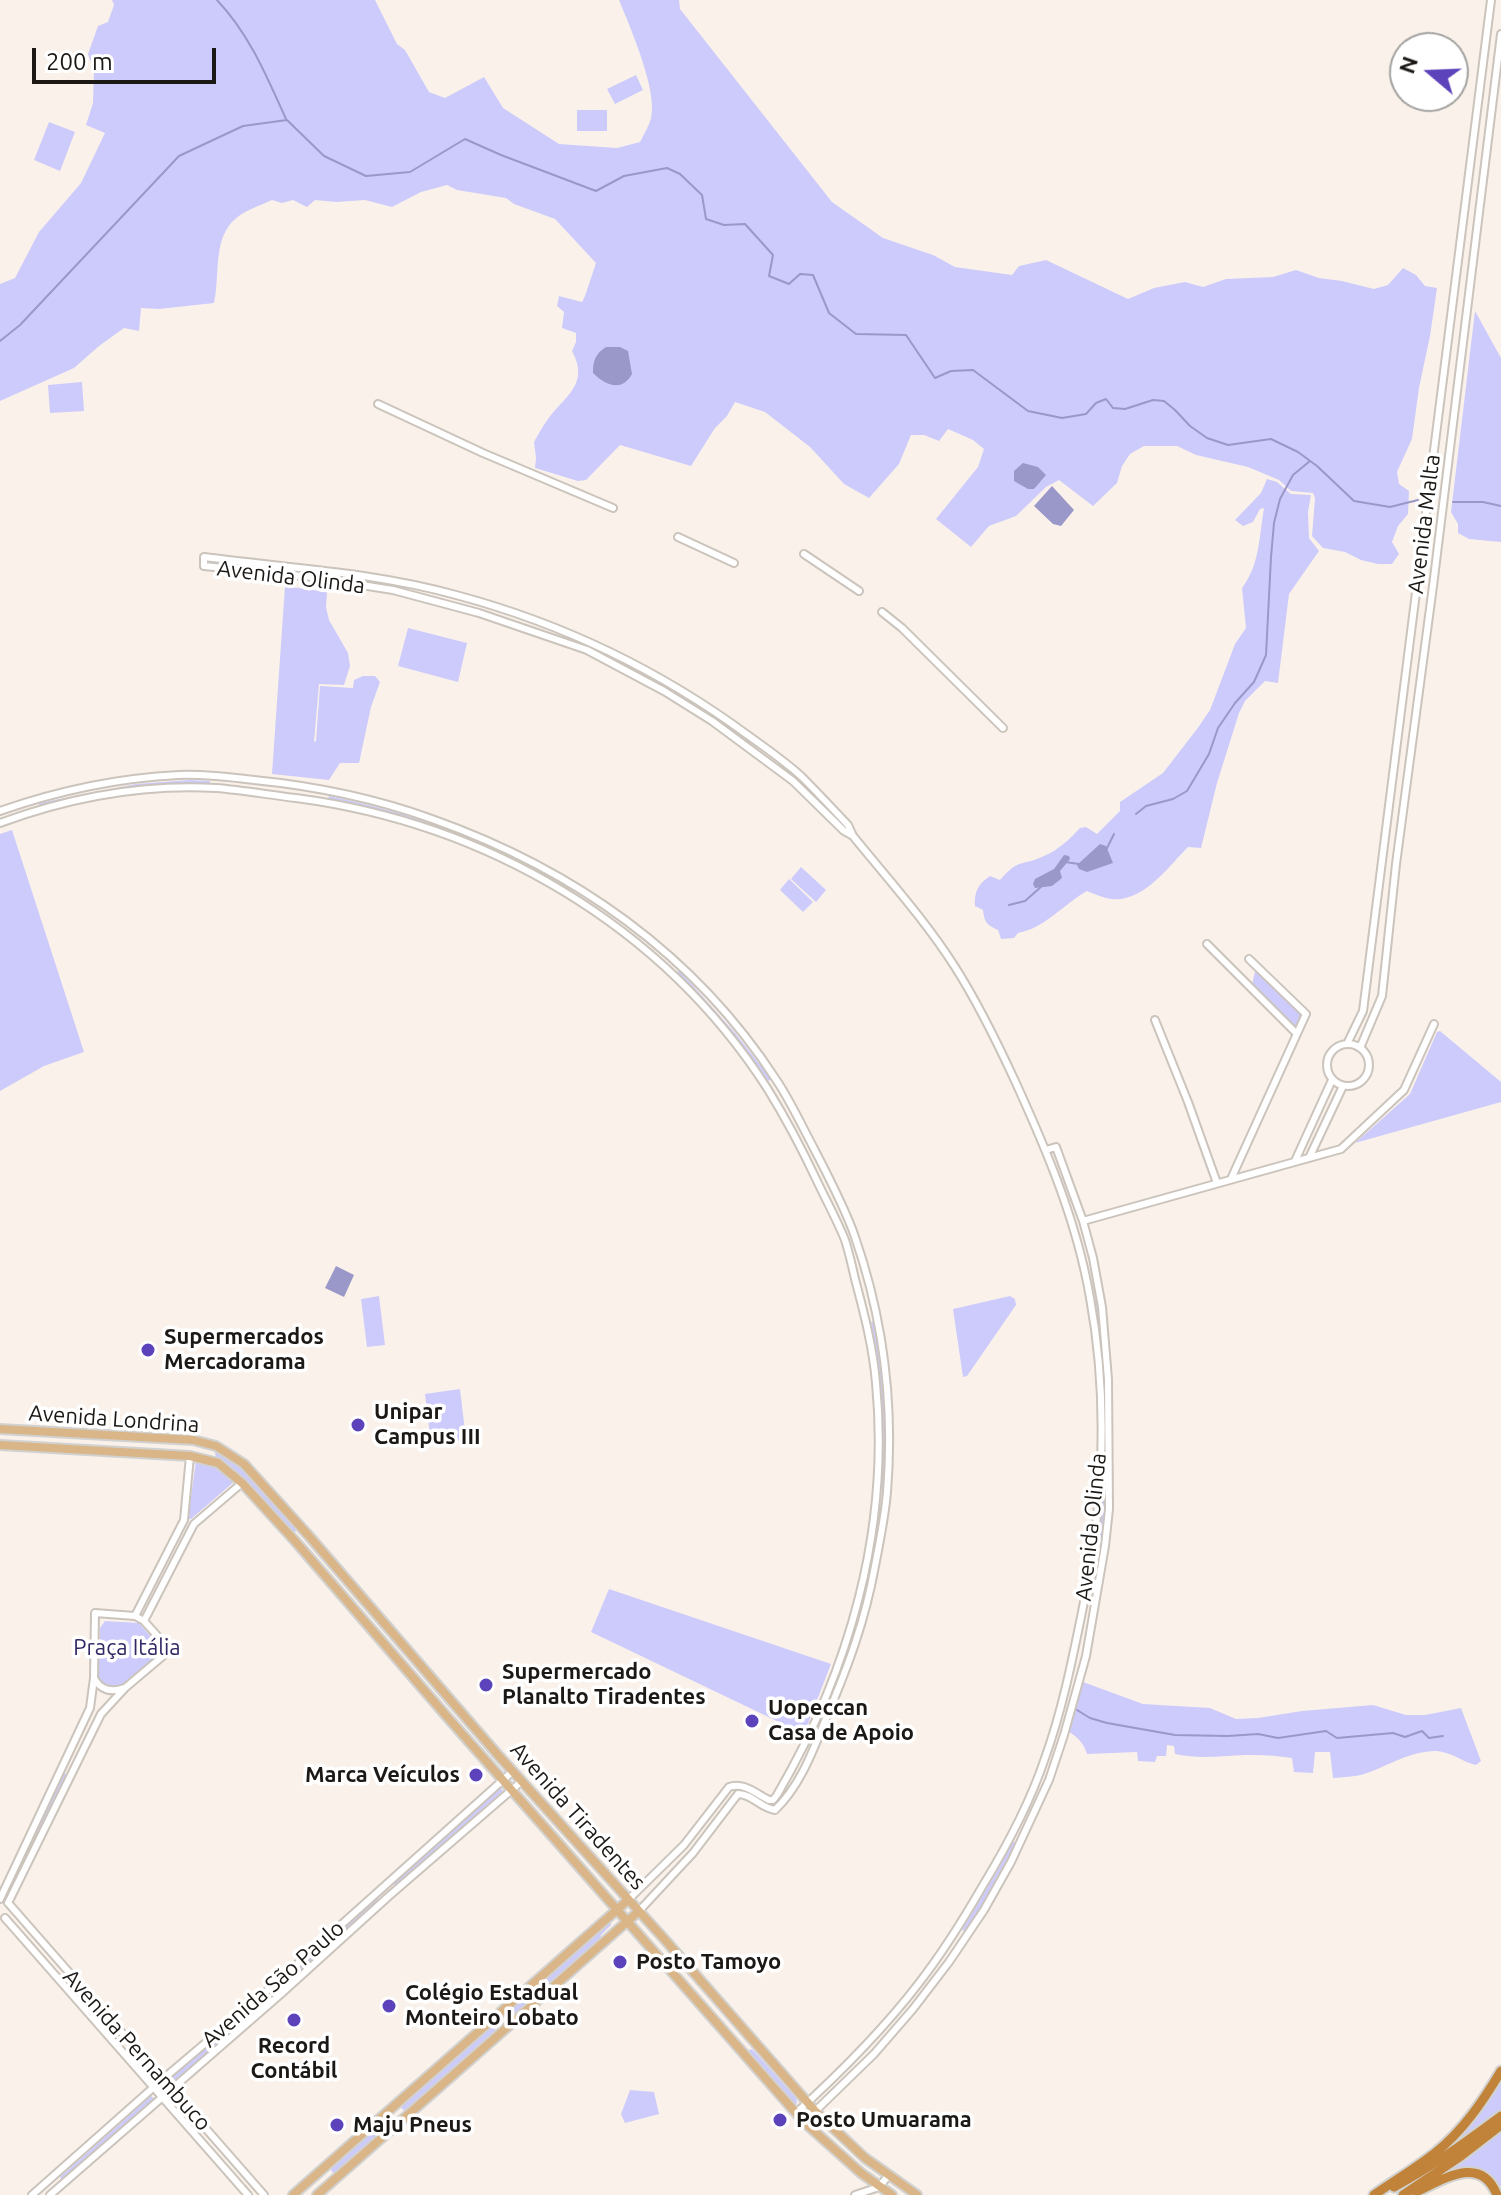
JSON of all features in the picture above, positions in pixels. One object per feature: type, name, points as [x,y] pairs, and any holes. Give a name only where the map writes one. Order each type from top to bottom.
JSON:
[{"type":"highway","points":[[1374,2195],[1448,2141],[1471,2116],[1501,2071]]},
{"type":"highway","points":[[1380,2195],[1429,2169],[1497,2123]]},
{"type":"highway","points":[[1406,2195],[1461,2156],[1497,2123]]},
{"type":"highway","points":[[1406,2195],[1467,2172],[1484,2176],[1492,2183],[1497,2195]]},
{"type":"main road","name":"Avenida Londrina","points":[[0,1429],[193,1440],[223,1450]]},
{"type":"main road","points":[[147,1453],[149,1438]]},
{"type":"main road","points":[[190,1456],[193,1440]]},
{"type":"main road","name":"Avenida Londrina","points":[[0,1445],[190,1456],[218,1463]]},
{"type":"main road","name":"Avenida Tiradentes","points":[[223,1450],[244,1464],[305,1531],[807,2103],[865,2158],[917,2195]]},
{"type":"main road","name":"Avenida Tiradentes","points":[[218,1463],[242,1483],[316,1565],[804,2122],[849,2163],[890,2194]]},
{"type":"main road","points":[[293,2195],[628,1900]]},
{"type":"main road","points":[[317,2195],[639,1911]]},
{"type":"main road","points":[[606,1920],[614,1923],[615,1932]]},
{"type":"main road","points":[[323,2168],[334,2180]]},
{"type":"street","name":"Avenida Malta","points":[[1347,1044],[1363,1011],[1491,0]]},
{"type":"street","name":"Avenida Malta","points":[[1360,1048],[1382,996],[1501,34]]},
{"type":"street","points":[[378,404],[613,508]]},
{"type":"street","points":[[678,537],[734,563]]},
{"type":"street","points":[[804,554],[859,591]]},
{"type":"street","name":"Avenida Olinda","points":[[796,2113],[869,2042],[905,2001],[955,1933],[1001,1856],[1034,1788],[1054,1733],[1081,1617],[1094,1544],[1101,1471],[1096,1342],[1090,1298],[1072,1224],[1046,1150],[989,1027],[955,966],[915,912],[853,836],[848,825],[791,768],[716,713],[591,642],[454,594],[311,568],[204,557],[204,566],[311,577],[393,590],[495,618],[587,650],[712,721],[786,775],[853,836]]},
{"type":"street","points":[[495,618],[497,608]]},
{"type":"street","points":[[882,612],[1003,728]]},
{"type":"street","points":[[664,691],[668,683]]},
{"type":"street","points":[[786,775],[791,768]]},
{"type":"street","points":[[0,811],[83,788],[167,776],[218,776],[313,787],[398,807],[479,836],[588,892],[644,933],[678,963],[717,1002],[772,1073],[816,1153],[855,1235],[877,1318],[886,1379],[889,1445],[887,1494],[868,1604],[856,1646],[813,1750],[794,1786],[775,1810],[738,1794],[693,1853],[639,1911]]},
{"type":"street","points":[[0,823],[79,800],[163,788],[218,789],[322,802],[386,816],[452,837],[543,878],[629,935],[670,972],[714,1019],[768,1089],[806,1158],[845,1240],[874,1361],[879,1436],[877,1494],[862,1592],[847,1644],[809,1737],[773,1800],[744,1786],[729,1787],[684,1845],[628,1900]]},
{"type":"street","points":[[582,901],[588,892]]},
{"type":"street","points":[[1207,944],[1297,1034]]},
{"type":"street","points":[[1230,1179],[1306,1014],[1249,959]]},
{"type":"street","points":[[670,972],[678,963]]},
{"type":"street","points":[[1155,1020],[1217,1183]]},
{"type":"street","points":[[1083,1221],[1341,1149],[1404,1090],[1434,1024]]},
{"type":"street","points":[[1347,1044],[1360,1048],[1368,1058],[1366,1076],[1356,1085],[1343,1086],[1332,1080],[1327,1060],[1335,1049],[1347,1044]]},
{"type":"street","points":[[1295,1162],[1332,1080]]},
{"type":"street","points":[[1309,1158],[1343,1086]]},
{"type":"street","name":"Avenida Olinda","points":[[804,2122],[894,2031],[965,1940],[1003,1877],[1055,1766],[1086,1656],[1109,1509],[1109,1425],[1103,1320],[1093,1258],[1083,1221],[1056,1147],[1046,1150]]},
{"type":"street","points":[[135,1616],[184,1520],[190,1456]]},
{"type":"street","points":[[144,1621],[194,1524],[242,1483]]},
{"type":"street","points":[[184,1520],[194,1524]]},
{"type":"street","points":[[95,1613],[135,1616],[144,1621],[170,1650],[125,1688],[101,1714],[4,1902],[90,1708],[94,1678],[95,1613]]},
{"type":"street","points":[[94,1678],[106,1689],[114,1691],[125,1688]]},
{"type":"street","points":[[90,1708],[101,1714]]},
{"type":"street","name":"Avenida São Paulo","points":[[32,2195],[275,1984],[513,1771]]},
{"type":"street","name":"Avenida São Paulo","points":[[50,2195],[522,1781]]},
{"type":"street","points":[[2,1920],[11,1911],[4,1902]]},
{"type":"street","name":"Avenida Pernambuco","points":[[4,1902],[264,2195]]},
{"type":"street","name":"Avenida Pernambuco","points":[[2,1920],[248,2195]]},
{"type":"street","points":[[855,2195],[879,2187],[888,2176]]},
{"type":"street","points":[[890,2194],[897,2183]]},
{"type":"green space","points":[[112,0],[375,0],[397,44],[405,50],[429,92],[445,98],[484,77],[503,108],[559,144],[617,148],[640,142],[650,121],[652,106],[642,59],[619,0],[679,0],[680,9],[832,202],[883,238],[933,255],[955,267],[1012,275],[1019,266],[1046,260],[1128,299],[1154,288],[1185,282],[1203,287],[1226,279],[1273,277],[1296,270],[1374,289],[1388,285],[1403,268],[1416,275],[1425,286],[1437,288],[1412,439],[1397,472],[1399,484],[1409,491],[1408,514],[1398,526],[1392,542],[1399,554],[1392,564],[1378,564],[1323,548],[1312,536],[1313,493],[1291,491],[1279,480],[1248,467],[1196,455],[1177,446],[1144,446],[1130,454],[1117,483],[1093,506],[1059,480],[1046,487],[1016,516],[989,526],[971,547],[936,519],[978,467],[984,449],[973,440],[948,429],[939,441],[924,435],[911,435],[899,464],[869,498],[844,484],[810,447],[765,412],[735,402],[691,466],[620,445],[586,480],[578,481],[535,468],[534,442],[577,381],[577,362],[572,351],[576,333],[562,328],[564,312],[557,306],[559,296],[582,302],[596,263],[555,219],[506,198],[457,190],[447,185],[421,192],[392,207],[365,200],[315,200],[307,207],[293,200],[282,203],[272,200],[251,209],[232,222],[222,240],[214,303],[141,308],[139,331],[124,328],[74,368],[0,401],[0,284],[15,278],[39,232],[81,183],[105,133],[86,125],[93,103],[94,71],[88,54],[98,26],[108,22],[114,5]]},
{"type":"green space","points":[[636,75],[643,90],[615,104],[607,89]]},
{"type":"green space","points":[[577,110],[607,110],[607,131],[577,131]]},
{"type":"green space","points":[[49,122],[75,132],[60,171],[34,160]]},
{"type":"green space","points":[[1475,311],[1501,358],[1501,542],[1469,539],[1458,533],[1458,524],[1451,512]]},
{"type":"green space","points":[[82,382],[84,411],[50,413],[48,385]]},
{"type":"green space","points":[[1267,479],[1277,482],[1291,494],[1311,495],[1309,538],[1319,551],[1289,594],[1278,683],[1265,681],[1245,701],[1239,713],[1201,848],[1188,847],[1154,882],[1134,895],[1111,899],[1087,891],[1046,921],[1018,933],[1014,938],[1001,939],[998,930],[985,920],[983,910],[975,906],[976,892],[982,882],[990,876],[1000,880],[1017,865],[1049,854],[1080,828],[1086,827],[1097,834],[1120,811],[1120,802],[1163,773],[1210,710],[1235,644],[1246,628],[1242,588],[1256,560],[1264,508],[1260,509],[1253,522],[1243,526],[1235,520],[1261,493]]},
{"type":"green space","points":[[285,586],[327,592],[329,620],[348,653],[350,666],[344,685],[319,684],[314,742],[320,686],[353,688],[354,680],[363,676],[375,676],[380,682],[371,707],[359,763],[340,763],[329,780],[272,774]]},
{"type":"green space","points":[[408,628],[467,643],[458,682],[398,666]]},
{"type":"green space","points":[[210,781],[210,784],[124,789],[39,806],[39,803],[136,784]]},
{"type":"green space","points":[[329,796],[421,820],[509,854],[507,858],[419,824],[328,800]]},
{"type":"green space","points":[[12,830],[84,1052],[44,1066],[0,1091],[0,834]]},
{"type":"green space","points":[[801,867],[826,890],[816,902],[791,879]]},
{"type":"green space","points":[[789,879],[813,902],[803,912],[780,890]]},
{"type":"green space","points":[[1256,968],[1303,1014],[1296,1028],[1252,984]]},
{"type":"green space","points":[[679,970],[771,1079],[767,1082],[733,1037],[676,973]]},
{"type":"green space","points":[[1440,1031],[1501,1082],[1501,1102],[1355,1143],[1410,1094]]},
{"type":"green space","points":[[379,1296],[385,1345],[367,1347],[361,1299]]},
{"type":"green space","points":[[1010,1296],[1015,1299],[1016,1305],[967,1376],[963,1377],[953,1309]]},
{"type":"green space","points":[[1095,1300],[1098,1300],[1101,1330],[1106,1421],[1103,1542],[1099,1542],[1103,1421]]},
{"type":"green space","points":[[874,1321],[884,1405],[884,1491],[880,1490],[881,1406],[871,1322]]},
{"type":"green space","points":[[460,1389],[466,1440],[431,1444],[425,1394]]},
{"type":"green space","points":[[219,1451],[260,1486],[296,1531],[292,1533],[241,1475],[216,1457],[215,1453]]},
{"type":"green space","points":[[196,1460],[217,1465],[235,1481],[188,1519]]},
{"type":"green space","points":[[609,1589],[831,1664],[804,1734],[591,1632]]},
{"type":"green space","name":"Praça Itália","points":[[105,1621],[139,1623],[161,1648],[158,1655],[130,1680],[113,1687],[98,1679],[100,1628]]},
{"type":"green space","points":[[1083,1682],[1143,1704],[1210,1708],[1236,1719],[1373,1705],[1406,1715],[1461,1708],[1481,1761],[1476,1765],[1442,1752],[1426,1752],[1360,1775],[1333,1778],[1330,1752],[1315,1752],[1313,1773],[1294,1772],[1292,1758],[1185,1756],[1175,1754],[1174,1746],[1167,1745],[1166,1756],[1157,1756],[1155,1762],[1138,1761],[1137,1752],[1087,1754],[1080,1741],[1069,1732]]},
{"type":"green space","points":[[64,1773],[68,1776],[28,1856],[25,1852]]},
{"type":"green space","points":[[500,1787],[503,1791],[395,1886],[392,1882]]},
{"type":"green space","points":[[1012,1841],[1016,1843],[1004,1868],[966,1932],[962,1930],[1000,1866]]},
{"type":"green space","points":[[376,1897],[379,1900],[291,1980],[288,1976]]},
{"type":"green space","points":[[609,1922],[611,1925],[600,1939],[511,2017],[508,2016],[508,2010]]},
{"type":"green space","points":[[267,1994],[270,1998],[176,2081],[172,2077]]},
{"type":"green space","points":[[490,2027],[495,2032],[406,2111],[402,2109],[401,2105]]},
{"type":"green space","points":[[750,2049],[796,2098],[795,2105],[748,2054]]},
{"type":"green space","points":[[1501,2082],[1501,2111],[1441,2156],[1468,2129]]},
{"type":"green space","points":[[630,2090],[654,2092],[659,2114],[625,2123],[621,2114]]},
{"type":"green space","points":[[151,2096],[155,2099],[63,2181],[60,2177]]},
{"type":"green space","points":[[380,2125],[385,2129],[335,2173],[332,2172],[331,2169]]},
{"type":"green space","points":[[1501,2129],[1501,2187],[1483,2172],[1466,2168],[1428,2182]]},
{"type":"shaded area","points":[[606,347],[620,347],[628,351],[632,374],[624,383],[608,384],[593,373],[595,358]]},
{"type":"shaded area","points":[[1023,463],[1038,467],[1046,475],[1034,489],[1014,481],[1014,471]]},
{"type":"shaded area","points":[[1052,486],[1074,510],[1061,526],[1053,524],[1034,506]]},
{"type":"shaded area","points":[[1100,844],[1106,846],[1113,863],[1087,872],[1079,869],[1077,865]]},
{"type":"shaded area","points":[[1064,855],[1070,859],[1060,871],[1062,878],[1052,886],[1035,888],[1035,879],[1054,869]]},
{"type":"shaded area","points":[[336,1266],[354,1275],[344,1297],[325,1288]]},
{"type":"waterway","points":[[217,0],[248,42],[286,119]]},
{"type":"waterway","points":[[0,341],[20,325],[179,156],[243,126],[287,120],[324,156],[366,176],[410,172],[465,139],[596,191],[624,176],[667,168],[680,174],[702,195],[706,219],[724,225],[745,224],[773,255],[769,276],[789,284],[800,274],[813,275],[829,313],[856,334],[906,335],[935,378],[951,371],[973,370],[1028,411],[1062,418],[1086,414],[1096,403],[1106,399],[1113,408],[1125,409],[1153,400],[1164,401],[1207,438],[1228,445],[1271,439],[1298,452],[1354,501],[1390,507],[1418,500]]},
{"type":"waterway","points":[[1136,814],[1146,806],[1173,799],[1187,791],[1209,754],[1218,728],[1254,682],[1266,655],[1274,523],[1280,499],[1293,475],[1310,461]]},
{"type":"waterway","points":[[1453,502],[1483,502],[1501,506]]},
{"type":"waterway","points":[[1106,850],[1114,834]]},
{"type":"waterway","points":[[1065,862],[1079,864]]},
{"type":"waterway","points":[[1009,905],[1025,901],[1042,886]]},
{"type":"waterway","points":[[1077,1710],[1107,1723],[1175,1735],[1258,1734],[1278,1738],[1326,1731],[1337,1738],[1393,1733],[1405,1737],[1422,1731],[1429,1738],[1443,1736]]},
{"type":"place","name":"Supermercados Mercadorama","points":[[148,1350]]},
{"type":"place","name":"Unipar Campus III","points":[[358,1425]]},
{"type":"place","name":"Supermercado Planalto Tiradentes","points":[[486,1685]]},
{"type":"place","name":"Uopeccan Casa de Apoio","points":[[752,1721]]},
{"type":"place","name":"Marca Veículos","points":[[476,1775]]},
{"type":"place","name":"Posto Tamoyo","points":[[620,1962]]},
{"type":"place","name":"Colégio Estadual Monteiro Lobato","points":[[389,2006]]},
{"type":"place","name":"Record Contábil","points":[[294,2020]]},
{"type":"place","name":"Posto Umuarama","points":[[780,2120]]},
{"type":"place","name":"Maju Pneus","points":[[337,2125]]}]
